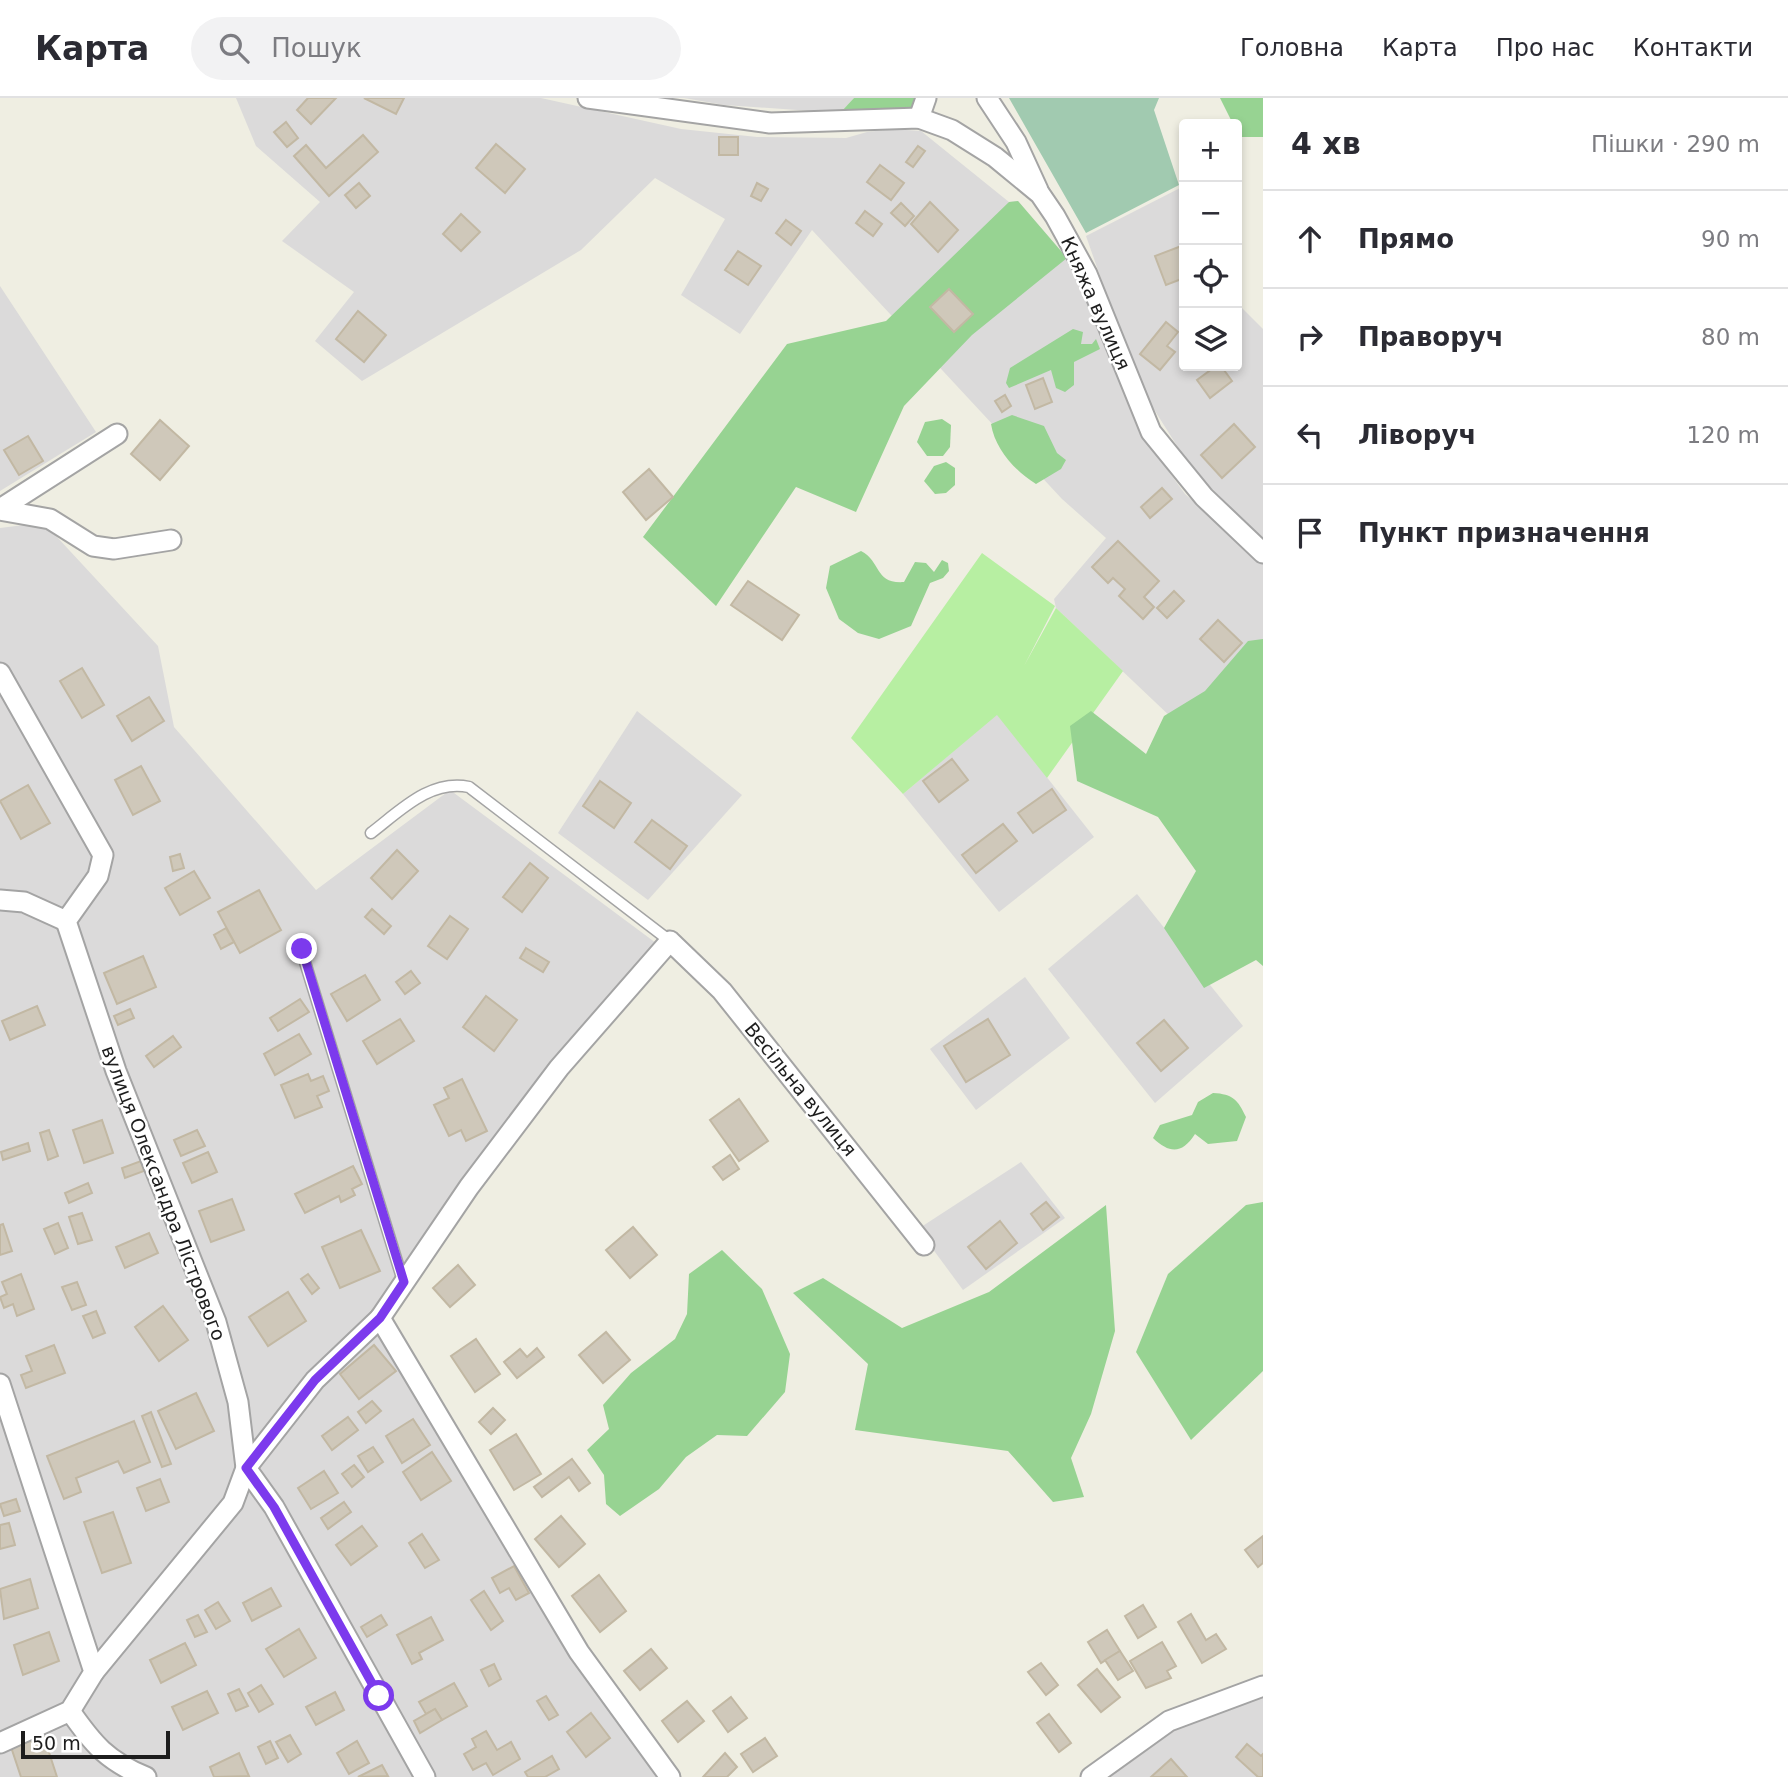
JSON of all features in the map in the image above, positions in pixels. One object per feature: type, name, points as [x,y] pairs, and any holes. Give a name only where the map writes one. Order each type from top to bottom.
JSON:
[{"type":"street","name":"Княжа вулиця","points":[[588,98],[770,123],[919,118],[952,131],[984,150],[1040,194],[1087,274],[1151,432],[1204,497],[1263,553]]},
{"type":"street","points":[[919,118],[927,98]]},
{"type":"street","points":[[987,98],[1016,142],[1040,194]]},
{"type":"street","points":[[0,510],[117,434]]},
{"type":"street","points":[[0,510],[50,519],[93,546],[114,549],[171,540]]},
{"type":"street","points":[[0,673],[103,855],[98,876],[66,921],[23,902],[0,900]]},
{"type":"street","name":"вулиця Олександра Лістрового","points":[[66,921],[116,1071],[216,1322],[238,1402],[246,1468],[274,1507],[425,1777]]},
{"type":"street","name":"вулиця Олександра Лістрового","points":[[70,1711],[94,1672],[233,1503],[246,1468],[315,1380],[380,1318],[469,1187],[559,1068],[670,941]]},
{"type":"street","name":"Весільна вулиця","points":[[670,941],[722,991],[924,1245]]},
{"type":"street","points":[[380,1318],[579,1652],[670,1777]]},
{"type":"street","points":[[0,1384],[94,1672]]},
{"type":"street","points":[[1091,1777],[1169,1721],[1263,1686]]},
{"type":"street","points":[[0,1743],[70,1711],[95,1747],[120,1767],[145,1777]]},
{"type":"lane","points":[[371,833],[410,803],[437,787],[453,783],[469,786],[670,941]]},
{"type":"lane","points":[[302,949],[404,1282]]},
{"type":"shaded area","points":[[236,98],[541,98],[681,129],[757,137],[846,138],[893,129],[921,131],[1009,202],[1018,201],[1067,258],[1091,297],[1140,432],[1185,494],[1263,564],[1263,671],[1174,720],[1056,608],[1054,599],[1106,538],[1062,499],[812,230],[740,334],[681,295],[725,219],[655,178],[581,250],[362,381],[315,341],[354,292],[282,241],[320,202],[256,146]]},
{"type":"shaded area","points":[[684,98],[854,98],[840,113],[724,105]]},
{"type":"shaded area","points":[[1179,189],[1179,371],[1242,371],[1242,308],[1263,329],[1263,540],[1191,468],[1138,384],[1086,236]]},
{"type":"shaded area","points":[[0,286],[96,432],[0,491]]},
{"type":"shaded area","points":[[40,523],[57,537],[158,646],[174,727],[316,890],[450,790],[664,949],[559,1068],[380,1318],[433,1407],[670,1777],[0,1777],[0,528]]},
{"type":"shaded area","points":[[637,711],[742,795],[648,900],[558,833]]},
{"type":"shaded area","points":[[997,714],[1094,837],[999,912],[903,794]]},
{"type":"shaded area","points":[[1137,894],[1243,1026],[1155,1103],[1048,969]]},
{"type":"shaded area","points":[[1025,977],[1070,1038],[976,1110],[930,1049]]},
{"type":"shaded area","points":[[1021,1162],[1065,1218],[963,1290],[918,1229]]},
{"type":"shaded area","points":[[1263,1686],[1263,1777],[1091,1777],[1141,1740]]},
{"type":"green space","points":[[854,98],[916,98],[913,107],[868,116],[840,113]]},
{"type":"green space","points":[[1009,98],[1159,98],[1154,110],[1179,185],[1086,233]]},
{"type":"green space","points":[[1220,98],[1263,98],[1263,137],[1242,137],[1242,119],[1230,119]]},
{"type":"green space","points":[[1018,201],[1067,258],[972,335],[904,406],[856,512],[796,487],[716,606],[643,537],[787,344],[886,321],[1009,202]]},
{"type":"green space","points":[[1073,329],[1083,332],[1081,344],[1092,344],[1096,339],[1100,349],[1074,362],[1074,385],[1065,392],[1056,388],[1051,370],[1009,388],[1006,383],[1010,368]]},
{"type":"green space","points":[[1012,415],[1044,426],[1057,453],[1066,460],[1061,469],[1036,484],[1021,473],[1001,451],[993,433],[991,424]]},
{"type":"green space","points":[[942,419],[951,425],[950,447],[943,456],[927,456],[917,442],[925,422]]},
{"type":"green space","points":[[946,462],[955,468],[955,485],[946,493],[935,494],[924,481],[934,466]]},
{"type":"green space","points":[[861,551],[883,576],[894,582],[904,582],[915,562],[926,563],[934,572],[942,560],[948,563],[949,571],[943,578],[930,583],[911,626],[879,639],[858,633],[839,619],[826,588],[830,566]]},
{"type":"green space","points":[[982,553],[1055,606],[1024,666],[1056,608],[1123,671],[1047,778],[997,715],[903,794],[851,738]]},
{"type":"green space","points":[[1263,639],[1263,966],[1256,960],[1204,988],[1164,928],[1196,871],[1158,817],[1077,781],[1070,726],[1091,711],[1146,754],[1164,716],[1205,691],[1248,641]]},
{"type":"green space","points":[[1213,1093],[1225,1095],[1237,1102],[1246,1117],[1237,1141],[1208,1144],[1195,1134],[1190,1141],[1176,1150],[1165,1147],[1153,1138],[1160,1125],[1192,1115],[1198,1102]]},
{"type":"green space","points":[[1263,1202],[1263,1371],[1191,1440],[1136,1352],[1168,1274],[1246,1205]]},
{"type":"green space","points":[[1106,1205],[1115,1331],[1091,1414],[1071,1458],[1084,1497],[1053,1502],[1008,1451],[855,1430],[868,1364],[793,1293],[823,1278],[902,1328],[989,1292]]},
{"type":"green space","points":[[722,1250],[762,1289],[790,1354],[785,1392],[747,1436],[717,1435],[686,1457],[659,1489],[620,1516],[606,1504],[604,1475],[587,1450],[609,1429],[603,1405],[631,1373],[675,1339],[687,1314],[689,1274]]},
{"type":"building","points":[[308,98],[336,98],[311,124],[297,110]]},
{"type":"building","points":[[364,98],[404,98],[396,114]]},
{"type":"building","points":[[286,122],[298,138],[287,147],[274,132]]},
{"type":"building","points":[[363,135],[378,152],[329,196],[294,156],[306,145],[326,168]]},
{"type":"building","points":[[719,137],[738,137],[738,155],[719,155]]},
{"type":"building","points":[[496,144],[525,169],[505,193],[476,168]]},
{"type":"building","points":[[918,146],[925,151],[913,167],[906,162]]},
{"type":"building","points":[[880,165],[904,183],[891,200],[867,182]]},
{"type":"building","points":[[359,183],[370,196],[356,208],[345,195]]},
{"type":"building","points":[[757,183],[768,189],[761,201],[751,196]]},
{"type":"building","points":[[930,202],[958,230],[938,252],[911,224]]},
{"type":"building","points":[[901,203],[914,216],[905,226],[891,213]]},
{"type":"building","points":[[865,211],[882,224],[873,236],[856,223]]},
{"type":"building","points":[[461,214],[480,232],[461,251],[443,234]]},
{"type":"building","points":[[786,220],[801,231],[791,245],[776,233]]},
{"type":"building","points":[[1179,247],[1179,280],[1166,285],[1155,256]]},
{"type":"building","points":[[738,251],[761,266],[748,285],[725,270]]},
{"type":"building","points":[[949,289],[973,314],[954,332],[930,307]]},
{"type":"building","points":[[358,311],[386,335],[364,362],[336,339]]},
{"type":"building","points":[[1166,322],[1178,332],[1167,346],[1175,352],[1160,370],[1140,354]]},
{"type":"building","points":[[1209,371],[1225,371],[1232,381],[1210,398],[1197,380]]},
{"type":"building","points":[[1043,378],[1052,402],[1035,409],[1026,385]]},
{"type":"building","points":[[1005,395],[1011,406],[1002,412],[995,401]]},
{"type":"building","points":[[160,420],[189,446],[160,480],[131,454]]},
{"type":"building","points":[[1234,424],[1255,447],[1222,478],[1201,455]]},
{"type":"building","points":[[28,436],[43,461],[19,475],[4,450]]},
{"type":"building","points":[[649,469],[673,497],[646,520],[623,492]]},
{"type":"building","points":[[1162,488],[1172,499],[1150,518],[1141,507]]},
{"type":"building","points":[[1118,541],[1159,581],[1144,597],[1154,607],[1143,619],[1119,596],[1125,589],[1113,578],[1108,583],[1092,567]]},
{"type":"building","points":[[748,581],[799,615],[782,640],[731,605]]},
{"type":"building","points":[[1174,591],[1184,601],[1167,618],[1157,608]]},
{"type":"building","points":[[1218,620],[1242,643],[1224,662],[1200,639]]},
{"type":"building","points":[[82,668],[104,705],[82,718],[60,681]]},
{"type":"building","points":[[149,697],[164,721],[132,741],[117,716]]},
{"type":"building","points":[[952,759],[968,780],[939,802],[923,781]]},
{"type":"building","points":[[141,766],[160,801],[133,815],[115,780]]},
{"type":"building","points":[[600,781],[631,803],[614,828],[583,806]]},
{"type":"building","points":[[28,785],[50,823],[21,839],[0,801]]},
{"type":"building","points":[[1052,789],[1066,810],[1033,833],[1018,813]]},
{"type":"building","points":[[652,820],[687,846],[670,869],[635,842]]},
{"type":"building","points":[[1003,824],[1017,841],[976,873],[962,855]]},
{"type":"building","points":[[397,850],[418,871],[392,899],[371,878]]},
{"type":"building","points":[[180,854],[184,868],[173,871],[170,857]]},
{"type":"building","points":[[530,863],[548,878],[522,912],[503,897]]},
{"type":"building","points":[[194,871],[210,898],[180,915],[165,888]]},
{"type":"building","points":[[259,890],[281,930],[240,953],[218,912]]},
{"type":"building","points":[[372,909],[391,926],[384,934],[365,917]]},
{"type":"building","points":[[450,916],[468,929],[447,959],[428,946]]},
{"type":"building","points":[[226,928],[234,942],[221,949],[214,935]]},
{"type":"building","points":[[526,948],[549,962],[543,972],[520,958]]},
{"type":"building","points":[[143,956],[156,987],[117,1004],[104,973]]},
{"type":"building","points":[[411,971],[420,983],[405,994],[396,982]]},
{"type":"building","points":[[365,975],[380,1000],[347,1021],[331,994]]},
{"type":"building","points":[[486,996],[517,1020],[494,1051],[463,1027]]},
{"type":"building","points":[[300,999],[309,1012],[278,1031],[270,1018]]},
{"type":"building","points":[[37,1006],[45,1025],[10,1040],[2,1021]]},
{"type":"building","points":[[130,1009],[134,1018],[118,1025],[114,1016]]},
{"type":"building","points":[[400,1019],[414,1041],[377,1064],[363,1041]]},
{"type":"building","points":[[988,1019],[1010,1055],[966,1082],[944,1046]]},
{"type":"building","points":[[1164,1020],[1188,1048],[1161,1071],[1137,1043]]},
{"type":"building","points":[[299,1034],[311,1054],[275,1075],[264,1054]]},
{"type":"building","points":[[173,1036],[181,1047],[154,1067],[146,1056]]},
{"type":"building","points":[[308,1074],[311,1081],[323,1076],[329,1091],[317,1096],[322,1107],[295,1118],[281,1085]]},
{"type":"building","points":[[462,1079],[487,1131],[466,1141],[461,1130],[449,1136],[434,1105],[449,1098],[444,1088]]},
{"type":"building","points":[[739,1099],[768,1141],[739,1161],[710,1120]]},
{"type":"building","points":[[102,1120],[113,1153],[84,1163],[73,1130]]},
{"type":"building","points":[[49,1130],[58,1156],[48,1160],[40,1133]]},
{"type":"building","points":[[197,1130],[205,1146],[181,1156],[174,1140]]},
{"type":"building","points":[[28,1143],[30,1151],[3,1160],[1,1152]]},
{"type":"building","points":[[208,1152],[217,1172],[192,1183],[183,1163]]},
{"type":"building","points":[[730,1155],[739,1169],[723,1180],[713,1167]]},
{"type":"building","points":[[141,1161],[144,1171],[125,1178],[122,1168]]},
{"type":"building","points":[[353,1166],[362,1184],[352,1189],[355,1195],[341,1202],[339,1196],[305,1213],[295,1194]]},
{"type":"building","points":[[88,1183],[92,1193],[69,1203],[65,1193]]},
{"type":"building","points":[[232,1199],[244,1230],[211,1242],[199,1211]]},
{"type":"building","points":[[1046,1202],[1059,1217],[1043,1230],[1031,1214]]},
{"type":"building","points":[[82,1213],[92,1240],[78,1244],[69,1217]]},
{"type":"building","points":[[1000,1221],[1017,1243],[986,1269],[968,1247]]},
{"type":"building","points":[[58,1223],[68,1248],[55,1254],[44,1229]]},
{"type":"building","points":[[3,1224],[12,1251],[0,1255],[0,1225]]},
{"type":"building","points":[[633,1227],[657,1255],[630,1278],[606,1250]]},
{"type":"building","points":[[361,1230],[380,1271],[340,1288],[322,1247]]},
{"type":"building","points":[[149,1233],[158,1253],[125,1268],[116,1247]]},
{"type":"building","points":[[458,1265],[475,1285],[450,1307],[433,1288]]},
{"type":"building","points":[[21,1274],[34,1309],[17,1316],[13,1304],[4,1308],[0,1297],[7,1294],[2,1282]]},
{"type":"building","points":[[308,1274],[319,1288],[312,1294],[301,1279]]},
{"type":"building","points":[[77,1282],[86,1305],[72,1310],[62,1287]]},
{"type":"building","points":[[288,1292],[306,1321],[268,1346],[249,1317]]},
{"type":"building","points":[[163,1306],[188,1340],[159,1361],[135,1327]]},
{"type":"building","points":[[96,1311],[105,1333],[93,1338],[83,1316]]},
{"type":"building","points":[[606,1332],[630,1360],[603,1383],[579,1355]]},
{"type":"building","points":[[476,1339],[500,1374],[475,1392],[451,1356]]},
{"type":"building","points":[[54,1345],[65,1373],[26,1388],[21,1375],[32,1371],[26,1356]]},
{"type":"building","points":[[374,1345],[396,1371],[359,1399],[340,1374]]},
{"type":"building","points":[[537,1348],[544,1357],[517,1378],[504,1362],[520,1349],[527,1357]]},
{"type":"building","points":[[196,1393],[214,1431],[176,1449],[158,1411]]},
{"type":"building","points":[[372,1401],[381,1411],[366,1423],[358,1412]]},
{"type":"building","points":[[493,1408],[505,1420],[491,1434],[479,1422]]},
{"type":"building","points":[[151,1412],[171,1464],[162,1467],[142,1416]]},
{"type":"building","points":[[348,1417],[358,1430],[332,1450],[322,1436]]},
{"type":"building","points":[[413,1419],[430,1445],[402,1463],[386,1436]]},
{"type":"building","points":[[134,1421],[150,1462],[124,1473],[118,1461],[76,1478],[81,1492],[64,1499],[47,1456]]},
{"type":"building","points":[[516,1434],[541,1474],[514,1490],[490,1450]]},
{"type":"building","points":[[373,1447],[383,1462],[368,1472],[358,1456]]},
{"type":"building","points":[[432,1452],[451,1481],[421,1500],[403,1472]]},
{"type":"building","points":[[572,1459],[590,1483],[579,1491],[569,1477],[542,1497],[534,1487]]},
{"type":"building","points":[[354,1465],[364,1477],[352,1487],[342,1474]]},
{"type":"building","points":[[324,1471],[338,1493],[311,1509],[298,1488]]},
{"type":"building","points":[[160,1479],[169,1502],[146,1511],[137,1488]]},
{"type":"building","points":[[16,1499],[20,1511],[4,1516],[0,1504]]},
{"type":"building","points":[[344,1502],[351,1512],[328,1529],[321,1518]]},
{"type":"building","points":[[113,1512],[131,1563],[102,1573],[84,1522]]},
{"type":"building","points":[[561,1516],[585,1544],[559,1567],[535,1539]]},
{"type":"building","points":[[9,1523],[15,1545],[0,1549],[0,1525]]},
{"type":"building","points":[[362,1526],[377,1546],[351,1565],[336,1545]]},
{"type":"building","points":[[422,1534],[439,1560],[425,1568],[409,1543]]},
{"type":"building","points":[[1263,1536],[1263,1563],[1258,1567],[1245,1550]]},
{"type":"building","points":[[514,1566],[529,1593],[516,1600],[509,1588],[500,1593],[492,1578]]},
{"type":"building","points":[[599,1575],[626,1611],[600,1632],[572,1596]]},
{"type":"building","points":[[30,1579],[38,1608],[4,1619],[0,1589]]},
{"type":"building","points":[[271,1588],[281,1606],[252,1621],[243,1603]]},
{"type":"building","points":[[484,1591],[503,1621],[491,1630],[471,1600]]},
{"type":"building","points":[[218,1602],[230,1621],[216,1629],[205,1610]]},
{"type":"building","points":[[1143,1605],[1156,1627],[1138,1638],[1125,1616]]},
{"type":"building","points":[[1191,1614],[1206,1640],[1216,1634],[1226,1649],[1202,1663],[1178,1622]]},
{"type":"building","points":[[198,1615],[207,1632],[195,1637],[187,1620]]},
{"type":"building","points":[[381,1615],[387,1625],[367,1637],[361,1627]]},
{"type":"building","points":[[431,1617],[443,1640],[419,1653],[422,1659],[412,1664],[397,1635]]},
{"type":"building","points":[[299,1629],[316,1658],[284,1677],[266,1649]]},
{"type":"building","points":[[1107,1630],[1120,1651],[1101,1663],[1088,1642]]},
{"type":"building","points":[[49,1632],[59,1661],[23,1675],[14,1645]]},
{"type":"building","points":[[1162,1642],[1176,1666],[1167,1671],[1171,1678],[1146,1688],[1130,1661]]},
{"type":"building","points":[[185,1643],[196,1665],[161,1683],[150,1660]]},
{"type":"building","points":[[651,1649],[667,1668],[640,1690],[624,1671]]},
{"type":"building","points":[[1120,1651],[1133,1671],[1118,1680],[1105,1660]]},
{"type":"building","points":[[1041,1663],[1058,1685],[1046,1695],[1028,1672]]},
{"type":"building","points":[[494,1664],[501,1679],[489,1686],[481,1670]]},
{"type":"building","points":[[1097,1669],[1120,1697],[1101,1712],[1078,1685]]},
{"type":"building","points":[[454,1683],[467,1706],[442,1720],[435,1709],[426,1714],[419,1702]]},
{"type":"building","points":[[261,1685],[273,1704],[259,1712],[248,1693]]},
{"type":"building","points":[[239,1689],[248,1706],[236,1711],[228,1694]]},
{"type":"building","points":[[207,1691],[218,1713],[183,1730],[172,1707]]},
{"type":"building","points":[[335,1692],[344,1710],[316,1725],[306,1707]]},
{"type":"building","points":[[546,1696],[558,1715],[549,1720],[537,1701]]},
{"type":"building","points":[[731,1697],[747,1718],[728,1732],[713,1711]]},
{"type":"building","points":[[687,1701],[704,1721],[678,1742],[662,1721]]},
{"type":"building","points":[[435,1709],[442,1720],[420,1733],[414,1721]]},
{"type":"building","points":[[591,1713],[610,1738],[586,1757],[567,1732]]},
{"type":"building","points":[[1049,1714],[1071,1743],[1059,1752],[1037,1723]]},
{"type":"building","points":[[486,1731],[497,1750],[511,1742],[520,1759],[493,1775],[486,1763],[473,1770],[464,1754],[476,1747],[472,1739]]},
{"type":"building","points":[[290,1735],[301,1754],[288,1762],[276,1742]]},
{"type":"building","points":[[44,1737],[57,1777],[21,1777],[11,1747]]},
{"type":"building","points":[[765,1738],[777,1756],[753,1772],[741,1754]]},
{"type":"building","points":[[270,1741],[278,1758],[266,1764],[258,1747]]},
{"type":"building","points":[[357,1741],[369,1763],[349,1774],[337,1753]]},
{"type":"building","points":[[1247,1744],[1261,1756],[1263,1754],[1263,1777],[1258,1777],[1236,1757]]},
{"type":"building","points":[[239,1753],[249,1776],[214,1777],[210,1767]]},
{"type":"building","points":[[725,1753],[737,1767],[727,1777],[703,1777]]},
{"type":"building","points":[[552,1756],[559,1769],[545,1777],[528,1777],[525,1772]]},
{"type":"building","points":[[1171,1759],[1187,1777],[1151,1777]]},
{"type":"building","points":[[382,1765],[388,1776],[358,1777]]},
{"type":"route","points":[[302,949],[404,1282],[380,1318],[315,1380],[246,1468],[274,1507],[379,1696]]}]
